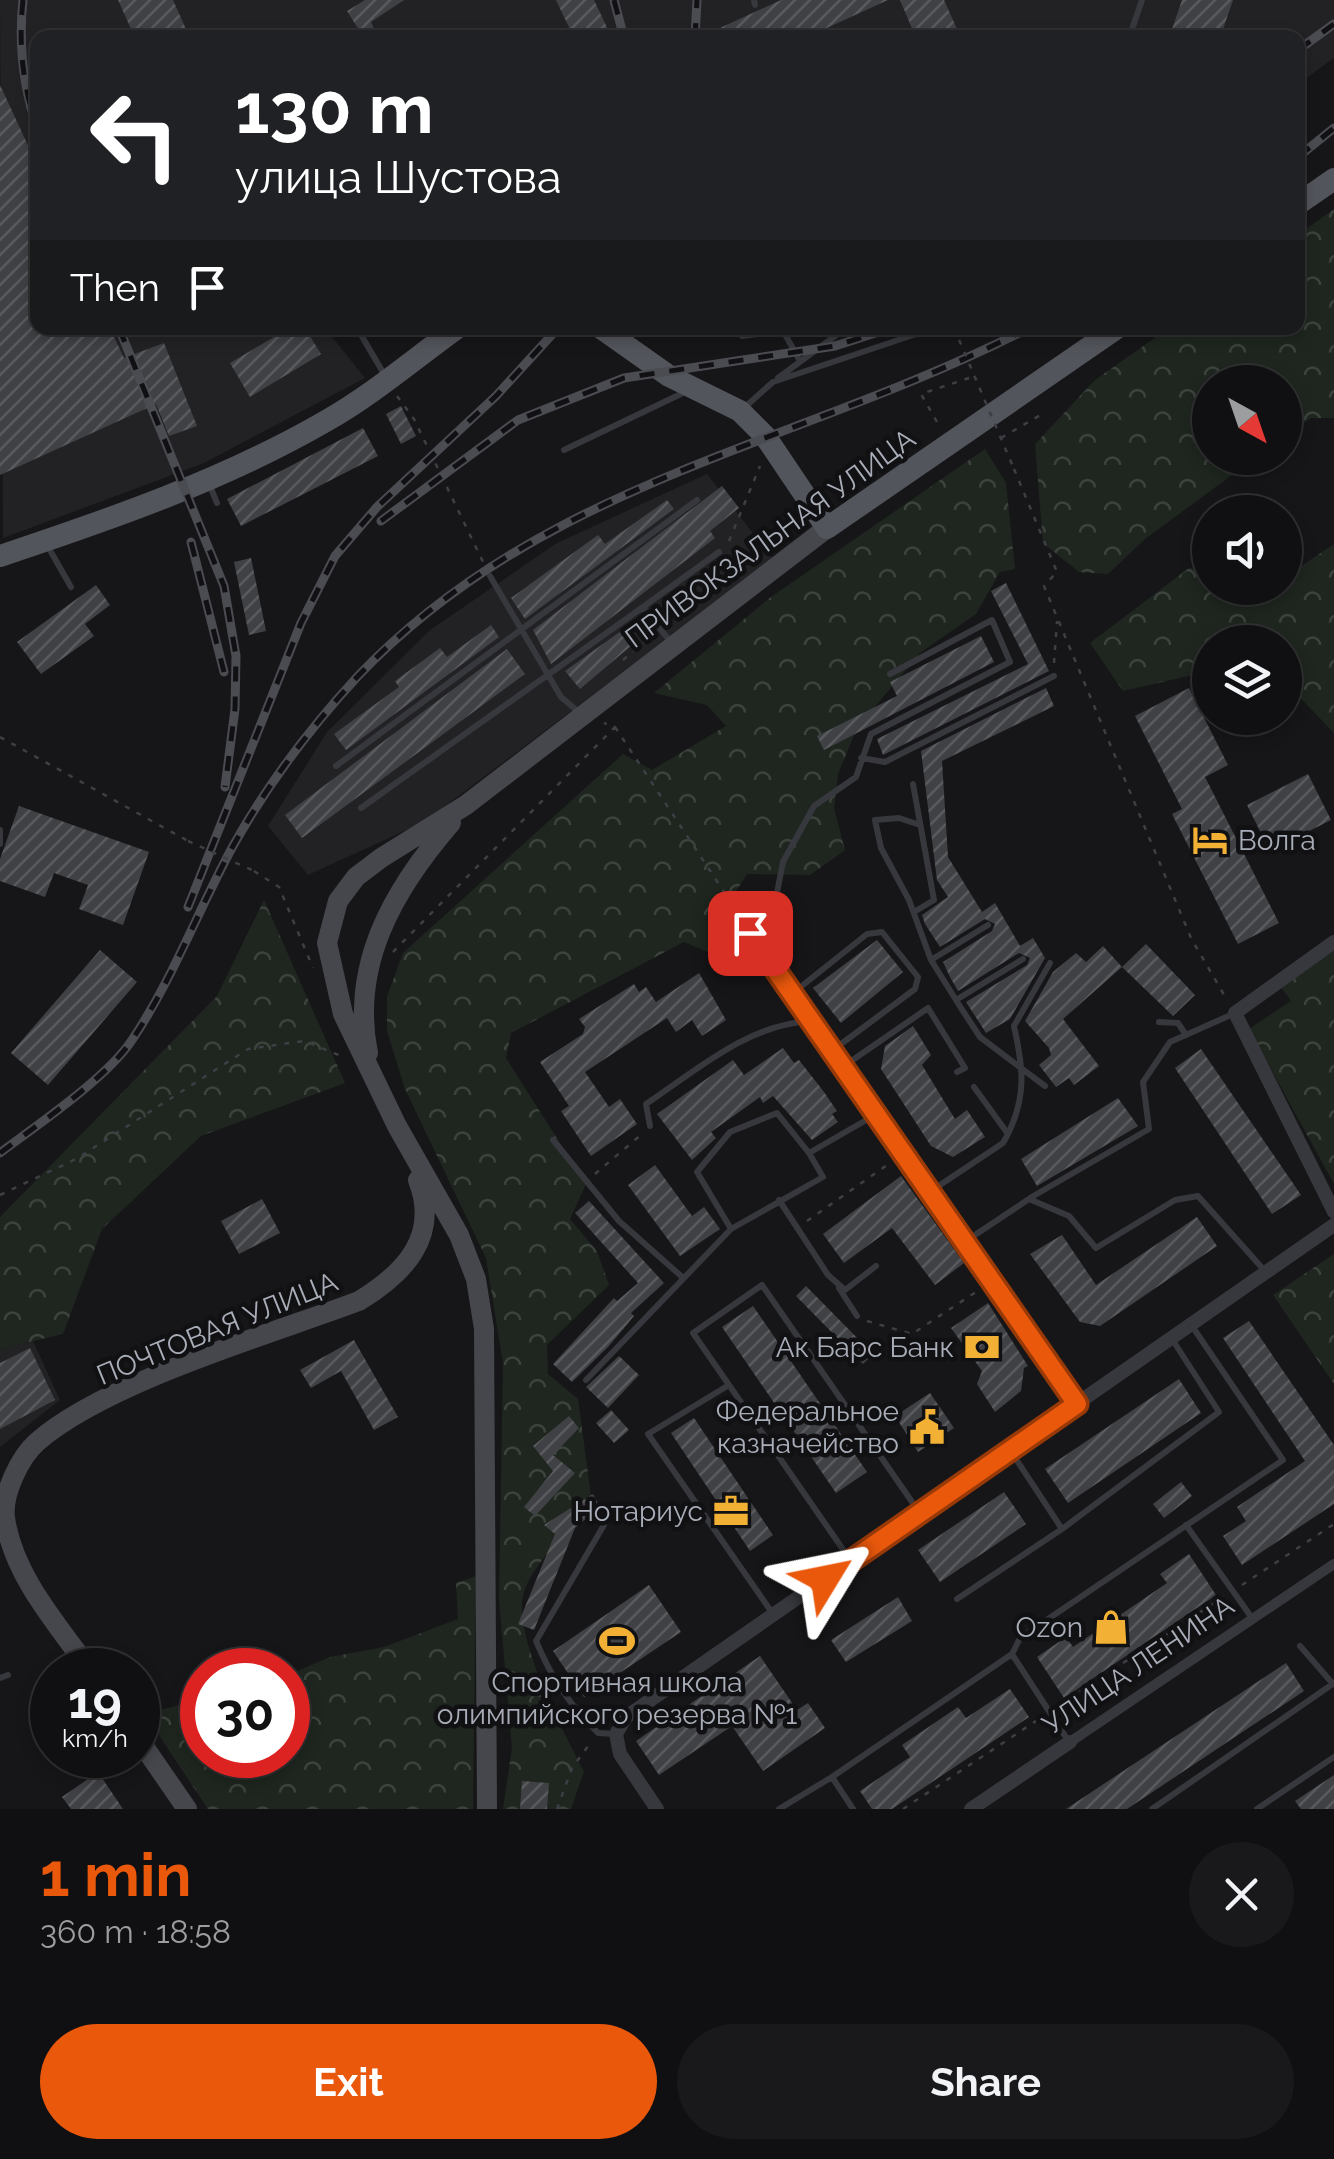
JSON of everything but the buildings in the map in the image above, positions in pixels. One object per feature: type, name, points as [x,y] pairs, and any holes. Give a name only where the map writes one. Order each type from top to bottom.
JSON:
[{"type":"main road","points":[[1305,199],[1334,179]]},
{"type":"main road","points":[[1,554],[208,480],[329,420],[448,335]]},
{"type":"main road","points":[[610,335],[647,362],[740,411],[765,436],[827,528]]},
{"type":"main road","name":"ПРИВОКЗАЛЬНАЯ УЛИЦА","points":[[466,806],[590,718],[674,646],[827,528],[1107,335]]},
{"type":"main road","points":[[374,1080],[361,1006],[371,956],[400,891],[425,853],[466,806]]},
{"type":"main road","points":[[466,806],[356,877],[338,901],[327,942],[335,987],[374,1080],[458,1236],[476,1279],[484,1329],[487,1809]]},
{"type":"main road","name":"ПОЧТОВАЯ УЛИЦА","points":[[74,1648],[34,1591],[12,1548],[4,1512],[7,1478],[36,1443],[128,1389],[359,1300],[390,1282],[416,1254],[425,1228],[423,1194],[397,1126]]},
{"type":"main road","points":[[160,1770],[187,1809]]},
{"type":"street","points":[[750,933],[1077,1404]]},
{"type":"street","points":[[1334,942],[1235,1014],[1334,1212]]},
{"type":"street","points":[[657,1809],[620,1754],[616,1734],[626,1717],[1334,1225]]},
{"type":"street","name":"УЛИЦА ЛЕНИНА","points":[[971,1809],[1334,1564]]},
{"type":"lane","points":[[1132,30],[1142,0]]},
{"type":"lane","points":[[361,335],[387,380]]},
{"type":"lane","points":[[785,335],[800,361]]},
{"type":"lane","points":[[740,411],[836,335]]},
{"type":"lane","points":[[772,382],[913,335]]},
{"type":"lane","points":[[564,450],[694,388]]},
{"type":"lane","points":[[208,480],[217,504]]},
{"type":"lane","points":[[336,766],[698,500]]},
{"type":"lane","points":[[45,540],[71,587]]},
{"type":"lane","points":[[361,808],[719,552]]},
{"type":"lane","points":[[490,576],[560,697],[590,718]]},
{"type":"lane","points":[[643,607],[674,646]]},
{"type":"lane","points":[[766,956],[783,862],[814,806],[856,777],[871,734],[1010,662],[992,620],[890,674]]},
{"type":"lane","points":[[861,758],[885,762],[1054,676]]},
{"type":"lane","points":[[913,784],[934,900],[914,912]]},
{"type":"lane","points":[[920,825],[899,818],[875,820],[881,848],[914,912],[931,960],[980,1037],[1016,1063],[1025,1076],[1045,1086]]},
{"type":"lane","points":[[0,830],[0,844]]},
{"type":"lane","points":[[931,960],[988,925]]},
{"type":"lane","points":[[792,993],[867,934],[882,932],[918,978],[914,989],[832,1050]]},
{"type":"lane","points":[[956,1000],[1023,958]]},
{"type":"lane","points":[[930,1192],[1002,1143],[1008,1134],[1018,1113],[1025,1076],[1014,1026],[1050,963]]},
{"type":"lane","points":[[843,1066],[928,1008],[965,1068],[957,1072]]},
{"type":"lane","points":[[965,1242],[1149,1128],[1142,1082],[1170,1042],[1235,1014]]},
{"type":"lane","points":[[650,1126],[646,1104],[737,1043],[780,1023],[812,1022]]},
{"type":"lane","points":[[1159,1022],[1178,1024],[1186,1035]]},
{"type":"lane","points":[[974,1087],[1008,1134]]},
{"type":"lane","points":[[586,1380],[730,1228],[823,1178],[809,1153],[777,1113],[730,1132],[697,1172],[730,1228]]},
{"type":"lane","points":[[809,1153],[876,1115]]},
{"type":"lane","points":[[552,1140],[618,1220],[681,1276]]},
{"type":"lane","points":[[1029,1199],[1069,1216],[1096,1248],[1175,1200],[1198,1196],[1266,1272]]},
{"type":"lane","points":[[779,1200],[857,1316]]},
{"type":"lane","points":[[834,1281],[845,1290],[876,1266]]},
{"type":"lane","points":[[851,1561],[693,1333],[762,1285],[920,1513]]},
{"type":"lane","points":[[779,1809],[1012,1654],[1020,1638],[1283,1460],[1191,1324]]},
{"type":"lane","points":[[956,1599],[1062,1529],[1219,1412],[1171,1338]]},
{"type":"lane","points":[[729,1385],[648,1434],[774,1615]]},
{"type":"lane","points":[[1010,1450],[1062,1529]]},
{"type":"lane","points":[[604,1525],[536,1641],[554,1684],[598,1733],[616,1734]]},
{"type":"lane","points":[[1186,1526],[1252,1619]]},
{"type":"lane","points":[[1152,1809],[1334,1684],[1300,1646]]},
{"type":"lane","points":[[1012,1654],[1070,1742]]},
{"type":"lane","points":[[1257,1809],[1269,1806],[1334,1757]]},
{"type":"lane","points":[[832,1777],[853,1809]]},
{"type":"path","points":[[957,335],[1057,572],[1044,586],[1057,619],[1191,938],[1235,1014]]},
{"type":"path","points":[[937,422],[921,394],[975,376]]},
{"type":"path","points":[[387,380],[414,420],[490,576]]},
{"type":"path","points":[[1001,438],[1044,413]]},
{"type":"path","points":[[1054,676],[1057,619]]},
{"type":"path","points":[[590,718],[615,727],[750,933]]},
{"type":"path","points":[[392,953],[615,727]]},
{"type":"path","points":[[0,738],[280,887],[315,974]]},
{"type":"path","points":[[0,1195],[76,1159],[248,1050],[304,1041],[351,1061],[344,1044]]},
{"type":"path","points":[[586,1182],[650,1126]]},
{"type":"path","points":[[797,1228],[904,1154]]},
{"type":"path","points":[[857,1316],[890,1331],[912,1334],[992,1282]]},
{"type":"path","points":[[903,1809],[1334,1524]]},
{"type":"path","points":[[558,1809],[572,1768],[598,1733]]},
{"type":"shaded area","points":[[0,0],[1334,0],[1334,58],[1305,79],[1305,30],[30,30],[30,335],[330,335],[365,378],[204,463],[3,538]]},
{"type":"shaded area","points":[[707,474],[773,559],[424,822],[308,875],[268,826],[327,732],[430,630],[557,543]]},
{"type":"shaded area","points":[[33,1341],[60,1400],[0,1447],[0,1349]]},
{"type":"green space","points":[[1334,209],[1334,418],[1311,418],[1302,424],[1302,365],[1192,365],[1192,475],[1232,475],[1205,495],[1192,495],[1192,504],[1145,539],[1108,574],[1079,572],[1043,543],[1035,444],[1095,380],[1159,335],[1305,335],[1305,230]]},
{"type":"green space","points":[[985,449],[1006,483],[1015,569],[1000,572],[976,614],[920,653],[857,728],[838,774],[834,808],[845,850],[810,875],[747,874],[724,910],[755,972],[684,942],[511,1033],[506,1058],[586,1184],[570,1219],[597,1251],[609,1285],[547,1345],[548,1374],[578,1399],[592,1503],[534,1572],[523,1596],[522,1614],[533,1660],[584,1771],[571,1809],[503,1809],[512,1748],[499,1599],[503,1363],[486,1258],[405,1089],[387,1031],[387,997],[403,953],[623,754],[652,770],[726,726],[707,705],[654,693],[771,597]]},
{"type":"green space","points":[[1334,544],[1334,733],[1302,700],[1302,625],[1192,625],[1192,675],[1123,691],[1090,643],[1189,568],[1192,605],[1302,605],[1302,566]]},
{"type":"green space","points":[[264,900],[345,1083],[201,1136],[102,1229],[63,1334],[0,1349],[0,1217],[217,996]]},
{"type":"green space","points":[[1334,948],[1334,1184],[1249,1029],[1291,1001],[1280,986]]},
{"type":"green space","points":[[1334,1254],[1334,1384],[1273,1295]]},
{"type":"green space","points":[[476,1576],[473,1809],[208,1809],[187,1778],[310,1778],[310,1666],[330,1657],[384,1647],[458,1619],[456,1583]]},
{"type":"green space","points":[[180,1705],[180,1767],[160,1737],[160,1710]]},
{"type":"railway","points":[[23,0],[23,66],[30,102]]},
{"type":"railway","points":[[614,0],[622,30]]},
{"type":"railway","points":[[695,30],[697,0]]},
{"type":"railway","points":[[1305,45],[1334,24]]},
{"type":"railway","points":[[1305,151],[1334,128]]},
{"type":"railway","points":[[122,335],[224,586],[236,656],[235,709],[225,787]]},
{"type":"railway","points":[[188,907],[301,623],[335,556],[377,507],[496,396],[552,335]]},
{"type":"railway","points":[[381,521],[518,420],[624,378],[835,346],[869,335]]},
{"type":"railway","points":[[0,1153],[121,1055],[160,993],[233,846],[275,779],[358,676],[431,609],[510,555],[592,510],[677,472],[942,369],[1014,335]]},
{"type":"railway","points":[[191,542],[224,672]]},
{"type":"place","name":"Волга","points":[[1210,840]]},
{"type":"place","name":"Ак Барс Банк","points":[[982,1347]]},
{"type":"place","name":"Федеральное казначейство","points":[[927,1427]]},
{"type":"place","name":"Нотариус","points":[[731,1511]]},
{"type":"place","name":"Ozon","points":[[1111,1627]]},
{"type":"place","name":"Спортивная школа олимпийского резерва №1","points":[[617,1641]]},
{"type":"route","points":[[750,933],[1077,1404],[825,1579]]}]
